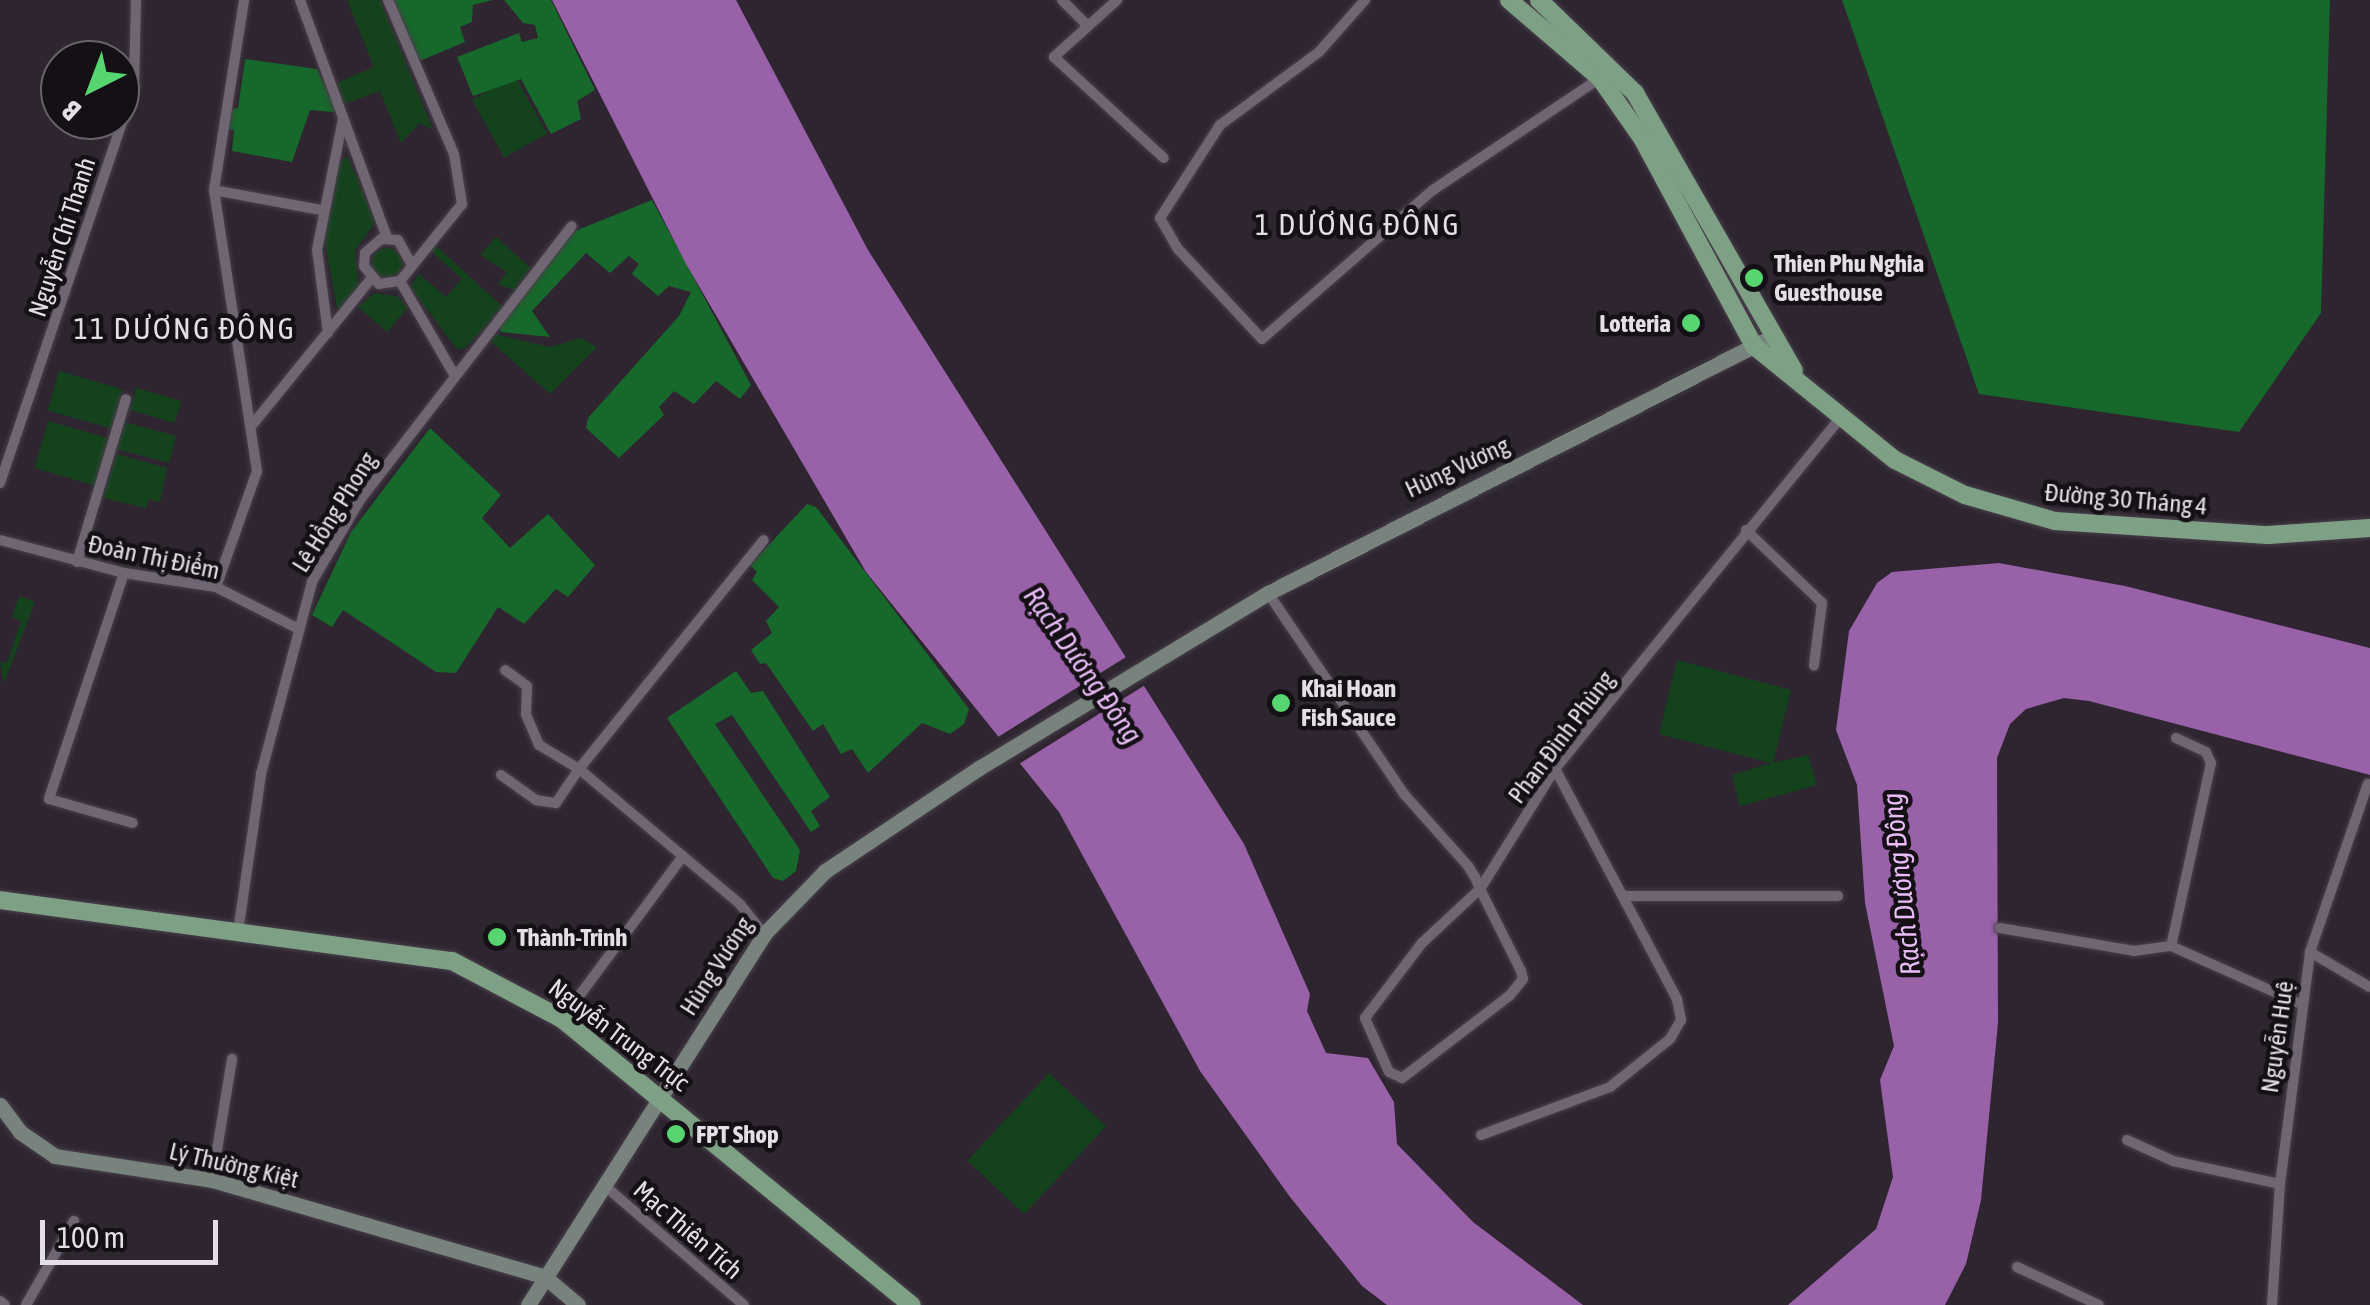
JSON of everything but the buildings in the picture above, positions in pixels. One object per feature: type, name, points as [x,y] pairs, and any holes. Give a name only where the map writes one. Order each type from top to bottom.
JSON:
[{"type":"main road","name":"Đường 30 Tháng 4","points":[[1509,0],[1600,78],[1688,204],[1798,379]]},
{"type":"main road","name":"Đường 30 Tháng 4","points":[[1539,0],[1617,68],[1688,204],[1754,346],[1895,460],[1965,496],[2055,522],[2268,535],[2370,528]]},
{"type":"main road","points":[[1600,78],[1617,68]]},
{"type":"main road","name":"Hùng Vương","points":[[528,1305],[764,934],[825,871],[979,768],[1268,593],[1773,336]]},
{"type":"main road","name":"Nguyễn Trung Trực","points":[[0,900],[452,961],[562,1019],[912,1305]]},
{"type":"main road","name":"Lý Thường Kiệt","points":[[0,1105],[20,1132],[55,1156],[212,1180],[545,1277],[578,1305]]},
{"type":"street","name":"Nguyễn Chí Thanh","points":[[0,483],[134,86],[136,0]]},
{"type":"street","points":[[216,587],[257,471],[253,424],[214,190],[244,0]]},
{"type":"street","points":[[300,0],[388,238],[406,248],[410,262]]},
{"type":"street","points":[[388,0],[454,154],[462,204],[458,217],[410,262],[400,281],[384,285],[371,278],[365,253],[388,238]]},
{"type":"street","points":[[1062,0],[1088,26]]},
{"type":"street","points":[[1117,0],[1055,60],[1164,158]]},
{"type":"street","points":[[1365,0],[1319,52],[1272,80],[1220,125],[1160,218],[1178,248],[1262,339],[1433,190],[1600,78]]},
{"type":"street","points":[[328,333],[317,250],[321,210],[343,118]]},
{"type":"street","points":[[214,190],[321,210]]},
{"type":"street","name":"Lê Hồng Phong","points":[[238,932],[261,774],[295,627],[312,582],[360,500],[572,226]]},
{"type":"street","points":[[253,424],[371,278]]},
{"type":"street","points":[[400,281],[454,374]]},
{"type":"street","points":[[77,562],[126,399]]},
{"type":"street","name":"Phan Đình Phùng","points":[[1480,889],[1522,979],[1407,1074],[1397,1078],[1389,1072],[1365,1018],[1422,942],[1480,889],[1555,769],[1842,416]]},
{"type":"street","points":[[1746,530],[1822,603],[1814,665]]},
{"type":"street","name":"Đoàn Thị Điểm","points":[[0,540],[124,573],[216,587],[295,627]]},
{"type":"street","points":[[501,775],[536,800],[556,803],[579,769],[764,540]]},
{"type":"street","points":[[124,573],[49,799],[133,823]]},
{"type":"street","points":[[1268,593],[1405,795],[1468,866],[1480,889]]},
{"type":"street","points":[[505,670],[527,686],[526,714],[539,745],[579,769],[683,856],[740,904],[764,934]]},
{"type":"street","points":[[2171,946],[2210,763],[2206,752],[2176,738]]},
{"type":"street","points":[[1481,1135],[1596,1094],[1677,1030],[1681,1007],[1555,769]]},
{"type":"street","name":"Nguyễn Huệ","points":[[2272,1305],[2280,1184],[2310,952],[2368,784]]},
{"type":"street","points":[[562,1019],[683,856]]},
{"type":"street","points":[[1623,896],[1838,896]]},
{"type":"street","points":[[2000,928],[2124,950],[2171,946],[2301,1004]]},
{"type":"street","points":[[2310,952],[2370,988]]},
{"type":"street","points":[[212,1180],[232,1059]]},
{"type":"street","points":[[2127,1140],[2173,1160],[2280,1184]]},
{"type":"street","name":"Mạc Thiên Tích","points":[[605,1186],[744,1305]]},
{"type":"street","points":[[26,1305],[74,1221]]},
{"type":"street","points":[[2017,1267],[2099,1305]]},
{"type":"green space","points":[[347,0],[380,0],[433,130],[420,123],[401,143],[380,91],[344,104],[337,83],[374,67]]},
{"type":"green space","points":[[392,0],[493,0],[473,5],[472,22],[460,27],[465,42],[422,60],[415,58]]},
{"type":"green space","points":[[504,0],[551,0],[595,90],[577,101],[581,119],[551,134],[521,79],[473,96],[457,57],[519,33],[522,42],[538,38],[535,25],[523,23]]},
{"type":"green space","points":[[1842,0],[2330,0],[2321,313],[2239,432],[1979,394]]},
{"type":"green space","points":[[245,59],[317,69],[334,106],[334,112],[310,110],[292,162],[232,151],[234,130],[227,129],[230,109],[238,108]]},
{"type":"green space","points":[[515,76],[547,134],[504,157],[472,100]]},
{"type":"green space","points":[[347,156],[376,222],[355,250],[358,285],[338,313],[324,238],[338,165]]},
{"type":"green space","points":[[652,200],[751,385],[740,399],[716,381],[694,404],[674,391],[659,407],[664,415],[619,458],[586,428],[588,418],[679,316],[691,292],[669,286],[658,296],[632,274],[639,264],[629,256],[610,273],[586,253],[532,311],[550,337],[501,332],[498,326],[575,231]]},
{"type":"green space","points":[[496,237],[531,268],[514,290],[498,284],[507,272],[480,255]]},
{"type":"green space","points":[[435,245],[503,307],[464,349],[456,348],[410,287],[419,274],[446,297],[462,279],[431,251]]},
{"type":"green space","points":[[387,248],[401,257],[402,263],[393,277],[387,278],[373,269],[372,263],[381,249]]},
{"type":"green space","points":[[374,293],[397,296],[407,308],[387,332],[358,307]]},
{"type":"green space","points":[[490,333],[550,347],[581,338],[597,347],[550,394],[487,338]]},
{"type":"green space","points":[[59,371],[122,389],[111,429],[48,410]]},
{"type":"green space","points":[[136,388],[181,401],[175,423],[130,410]]},
{"type":"green space","points":[[48,421],[109,438],[95,485],[34,468]]},
{"type":"green space","points":[[124,422],[176,436],[169,463],[117,449]]},
{"type":"green space","points":[[430,428],[501,495],[482,518],[510,548],[548,514],[595,565],[568,597],[556,589],[524,624],[498,607],[456,673],[436,672],[343,610],[332,627],[312,615],[351,532]]},
{"type":"green space","points":[[116,454],[167,468],[160,502],[148,499],[146,508],[103,498]]},
{"type":"green space","points":[[807,504],[816,507],[969,709],[964,724],[950,734],[922,723],[868,773],[852,749],[841,754],[823,724],[813,731],[766,663],[760,664],[751,650],[772,633],[766,621],[779,607],[752,580],[757,572],[750,565]]},
{"type":"green space","points":[[19,596],[35,602],[4,683],[0,662],[7,663],[21,621],[12,617]]},
{"type":"green space","points":[[1677,660],[1791,690],[1773,763],[1808,755],[1817,785],[1740,806],[1732,775],[1771,763],[1659,734]]},
{"type":"green space","points":[[736,671],[751,693],[763,691],[830,797],[811,811],[820,826],[811,832],[732,715],[715,724],[800,850],[796,871],[783,881],[773,878],[667,718]]},
{"type":"green space","points":[[1049,1073],[1106,1126],[1024,1214],[967,1161]]},
{"type":"water","name":"Rạch Dương Đông","points":[[552,0],[736,0],[868,250],[1244,844],[1310,994],[1307,1011],[1326,1053],[1368,1058],[1394,1102],[1397,1144],[1473,1222],[1583,1305],[1387,1305],[1362,1286],[1290,1197],[1200,1071],[1059,812],[866,572],[686,264]]},
{"type":"water","name":"Rạch Dương Đông","points":[[1999,563],[2125,586],[2370,648],[2370,775],[2089,701],[2064,698],[2026,709],[2010,724],[1997,758],[1998,1023],[1981,1200],[1966,1264],[1945,1305],[1788,1305],[1876,1229],[1893,1177],[1880,1080],[1894,1046],[1865,903],[1857,785],[1836,730],[1849,631],[1877,583],[1892,572]]},
{"type":"pier","points":[[1134,652],[1152,681],[1013,768],[995,739]]},
{"type":"place","name":"Thien Phu Nghia Guesthouse","points":[[1754,278]]},
{"type":"place","name":"Lotteria","points":[[1691,323]]},
{"type":"place","name":"Khai Hoan Fish Sauce","points":[[1281,703]]},
{"type":"place","name":"Thành-Trinh","points":[[497,937]]},
{"type":"place","name":"FPT Shop","points":[[676,1134]]},
{"type":"district","name":"1 DƯƠNG ĐÔNG","points":[[1358,224]]},
{"type":"district","name":"11 DƯƠNG ĐÔNG","points":[[185,328]]}]
